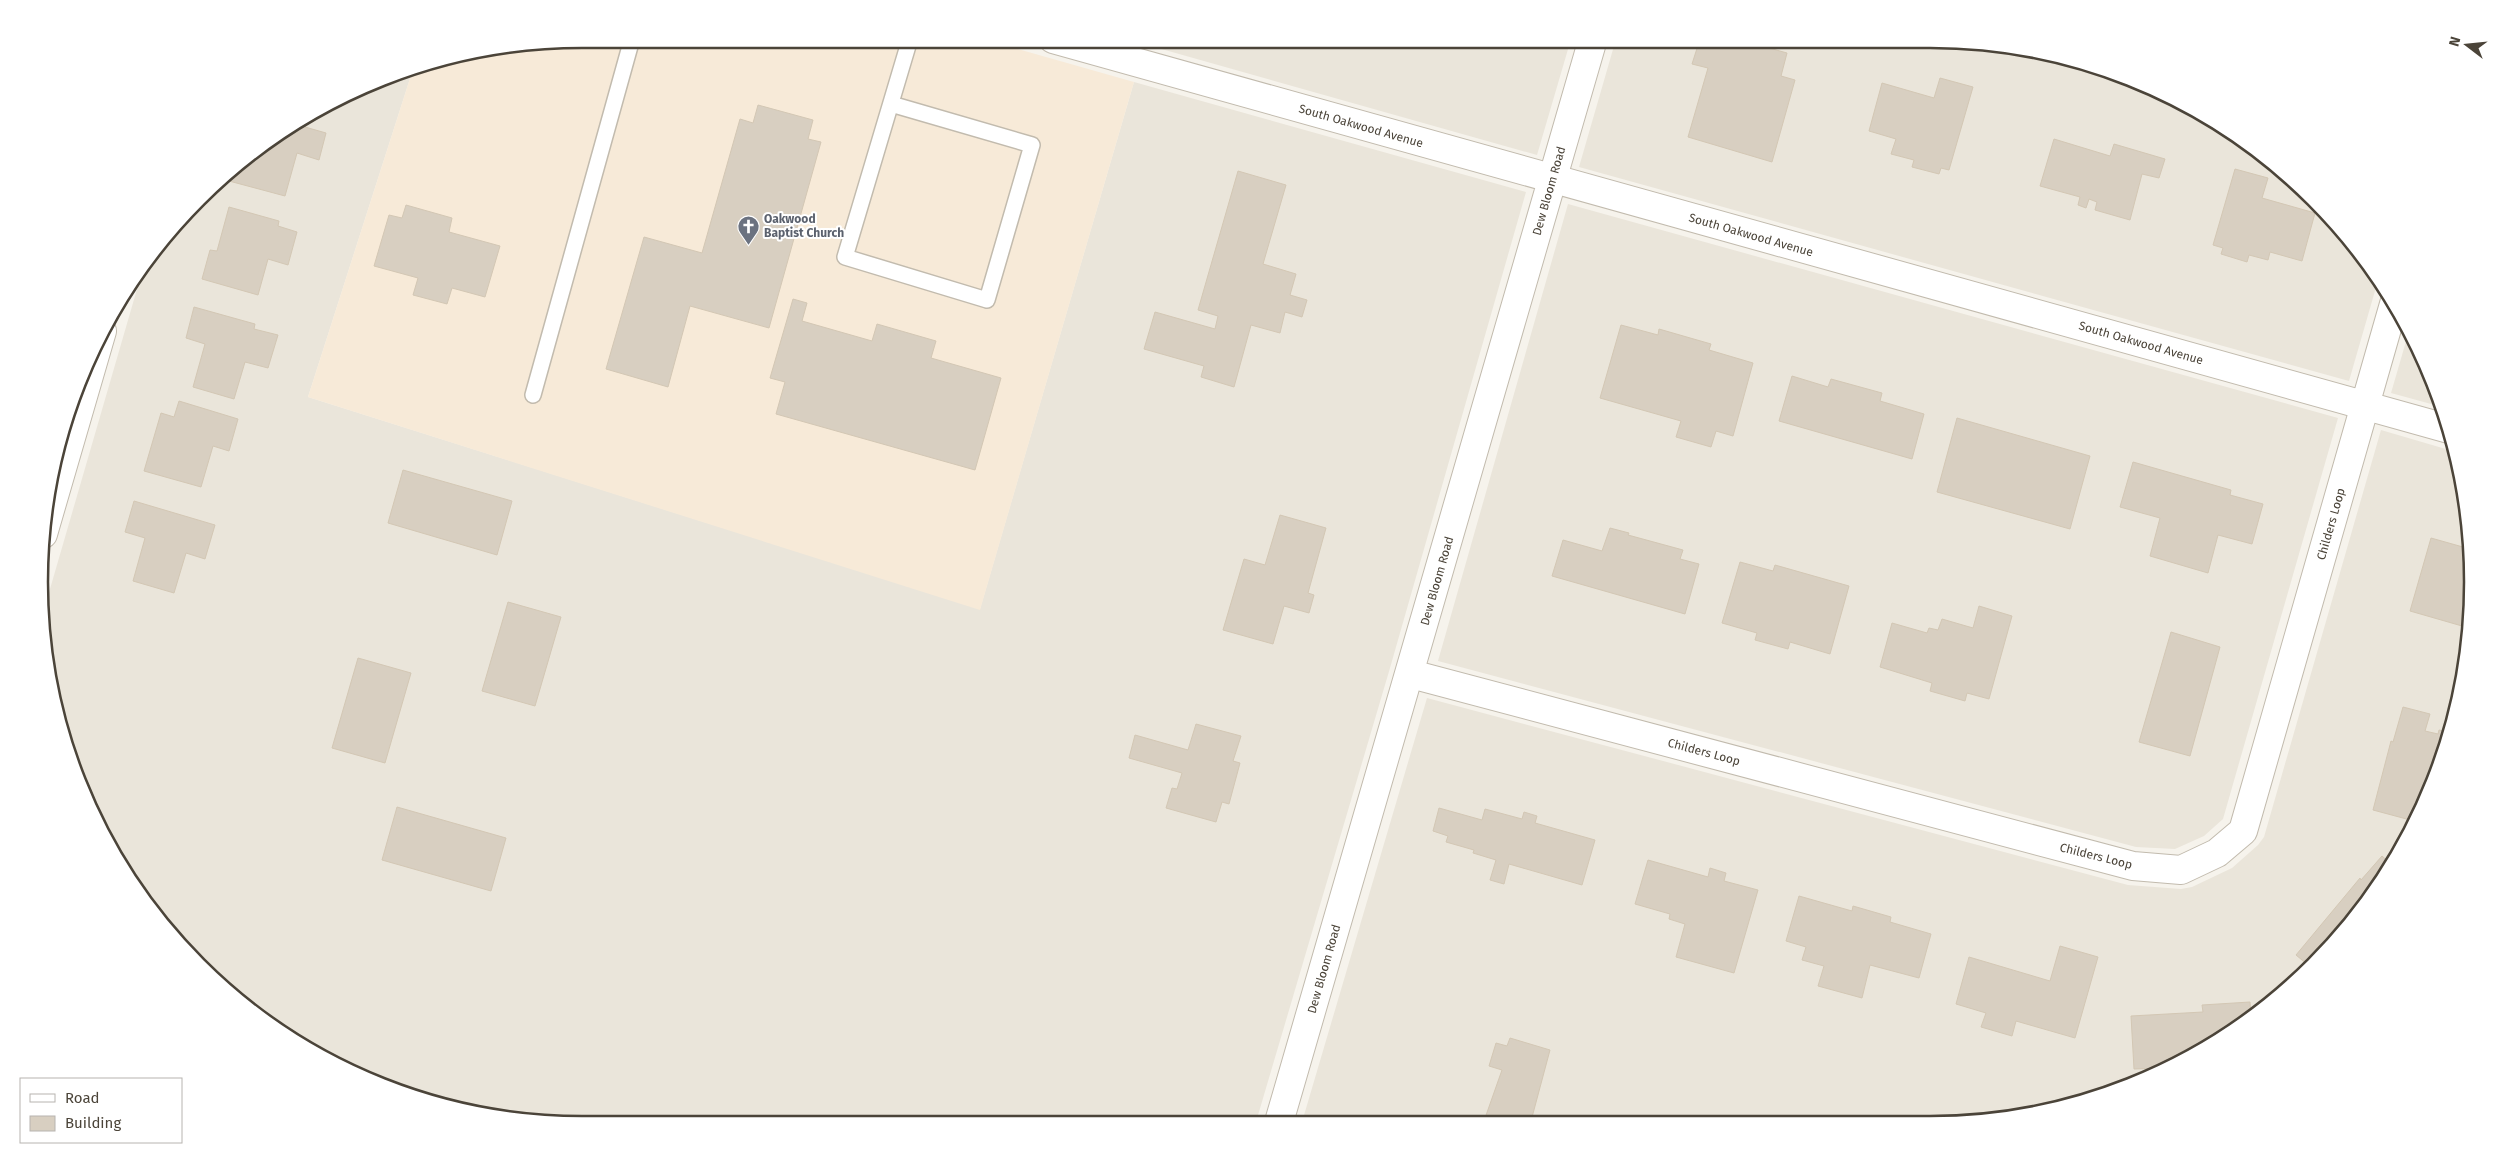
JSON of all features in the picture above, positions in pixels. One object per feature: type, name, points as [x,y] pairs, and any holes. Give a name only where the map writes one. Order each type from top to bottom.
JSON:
[{"type":"street","name":"South Oakwood Avenue","points":[[1085,48],[2441,427]]},
{"type":"street","name":"Dew Bloom Road","points":[[1281,1116],[1411,674],[1590,48]]},
{"type":"street","name":"Childers Loop","points":[[1411,674],[2133,866],[2181,870],[2217,853],[2243,831],[2392,313]]},
{"type":"street","points":[[56,490],[90,373]]},
{"type":"lane","points":[[533,395],[629,48]]},
{"type":"lane","points":[[891,104],[1032,144],[987,300],[845,257],[907,48]]},
{"type":"shaded area","points":[[1014,48],[1134,82],[980,610],[308,397],[411,76],[477,58],[547,49]]},
{"type":"shaded area","points":[[1158,48],[1568,48],[1537,155]]},
{"type":"shaded area","points":[[1613,48],[1930,48],[2000,52],[2069,66],[2135,88],[2198,119],[2227,137],[2283,180],[2308,204],[2332,229],[2376,287],[2349,381],[1579,167]]},
{"type":"shaded area","points":[[411,76],[308,397],[980,609],[1134,82],[1526,192],[1390,668],[1258,1116],[582,1116],[512,1111],[477,1105],[443,1097],[377,1075],[314,1044],[285,1026],[229,983],[180,934],[137,878],[103,818],[88,786],[76,753],[58,686],[52,651],[48,595],[139,282],[180,229],[229,180],[256,158],[314,119],[377,88]]},
{"type":"shaded area","points":[[1568,204],[2338,418],[2223,819],[2204,836],[2175,849],[2136,847],[1438,661]]},
{"type":"shaded area","points":[[2406,340],[2424,377],[2434,405],[2391,393]]},
{"type":"shaded area","points":[[2381,430],[2448,450],[2460,512],[2463,547],[2463,616],[2454,686],[2446,720],[2424,786],[2409,818],[2375,878],[2332,934],[2283,983],[2256,1005],[2227,1026],[2197,1044],[2135,1075],[2069,1097],[2000,1111],[1965,1114],[1930,1116],[1304,1116],[1427,698],[2128,885],[2181,889],[2192,887],[2232,868],[2258,845],[2264,837]]},
{"type":"building","points":[[1697,48],[1769,48],[1787,53],[1781,76],[1795,80],[1772,162],[1688,137],[1708,68],[1692,64]]},
{"type":"building","points":[[1940,78],[1973,87],[1949,170],[1941,168],[1939,174],[1912,167],[1914,160],[1891,154],[1896,139],[1869,131],[1882,83],[1934,98]]},
{"type":"building","name":"Oakwood Baptist Church","points":[[758,105],[813,120],[808,139],[821,142],[769,328],[690,306],[668,387],[606,369],[644,237],[702,253],[740,119],[753,123]]},
{"type":"building","points":[[306,124],[305,127],[326,133],[319,160],[297,153],[285,196],[229,181],[256,158]]},
{"type":"building","points":[[2054,139],[2110,156],[2114,144],[2165,159],[2159,178],[2142,174],[2130,220],[2095,210],[2097,202],[2089,199],[2086,208],[2078,205],[2080,197],[2040,186]]},
{"type":"building","points":[[2235,169],[2268,178],[2262,198],[2315,213],[2302,261],[2270,252],[2268,260],[2249,255],[2247,262],[2221,254],[2223,248],[2213,245]]},
{"type":"building","points":[[1238,171],[1286,185],[1263,264],[1296,274],[1290,295],[1307,300],[1302,317],[1285,312],[1280,333],[1251,325],[1234,387],[1201,377],[1204,366],[1144,349],[1155,312],[1215,329],[1218,316],[1198,310]]},
{"type":"building","points":[[406,205],[452,218],[449,232],[500,246],[485,297],[452,288],[447,304],[413,295],[418,278],[374,266],[389,215],[402,218]]},
{"type":"building","points":[[229,207],[279,221],[278,226],[297,232],[288,265],[268,259],[258,295],[202,279],[210,250],[217,251]]},
{"type":"building","points":[[793,299],[807,303],[802,321],[872,341],[877,324],[936,341],[931,358],[1001,378],[975,470],[776,414],[785,382],[770,378]]},
{"type":"building","points":[[194,307],[255,324],[254,329],[278,335],[268,368],[245,362],[234,399],[193,387],[205,344],[186,338]]},
{"type":"building","points":[[1621,325],[1658,335],[1659,329],[1711,344],[1709,350],[1753,363],[1733,436],[1716,431],[1711,447],[1676,437],[1681,421],[1600,398]]},
{"type":"building","points":[[1792,376],[1828,387],[1831,379],[1882,393],[1880,401],[1924,414],[1912,459],[1779,421]]},
{"type":"building","points":[[179,401],[238,419],[229,451],[213,446],[201,487],[144,471],[161,413],[174,417]]},
{"type":"building","points":[[1957,418],[2090,456],[2070,529],[1937,492]]},
{"type":"building","points":[[2133,462],[2231,490],[2230,495],[2263,504],[2252,544],[2218,535],[2208,573],[2150,556],[2160,518],[2120,507]]},
{"type":"building","points":[[403,470],[512,501],[497,555],[388,523]]},
{"type":"building","points":[[134,501],[215,525],[205,559],[186,553],[174,593],[133,581],[145,538],[125,532]]},
{"type":"building","points":[[1280,515],[1326,528],[1308,593],[1314,595],[1309,613],[1284,606],[1273,644],[1223,630],[1244,559],[1265,565]]},
{"type":"building","points":[[1610,528],[1629,533],[1628,535],[1683,550],[1680,559],[1699,564],[1685,614],[1552,576],[1563,540],[1602,551]]},
{"type":"building","points":[[2431,538],[2463,547],[2462,626],[2410,611]]},
{"type":"building","points":[[1740,562],[1773,571],[1775,565],[1849,586],[1830,654],[1790,642],[1788,649],[1755,640],[1757,633],[1722,623]]},
{"type":"building","points":[[508,602],[561,617],[535,706],[482,691]]},
{"type":"building","points":[[1979,606],[2012,616],[1989,699],[1967,693],[1965,701],[1930,691],[1932,683],[1880,667],[1892,623],[1927,633],[1929,628],[1938,630],[1942,619],[1973,628]]},
{"type":"building","points":[[2171,632],[2220,647],[2190,756],[2139,742]]},
{"type":"building","points":[[358,658],[411,673],[385,763],[332,748]]},
{"type":"building","points":[[2403,707],[2430,714],[2425,731],[2438,734],[2439,730],[2443,731],[2424,786],[2408,819],[2373,810],[2391,741],[2393,742]]},
{"type":"building","points":[[1196,724],[1241,736],[1233,761],[1240,763],[1229,804],[1222,802],[1216,822],[1166,808],[1172,788],[1177,789],[1182,773],[1129,758],[1135,735],[1188,750]]},
{"type":"building","points":[[397,807],[506,838],[491,891],[382,860]]},
{"type":"building","points":[[1439,808],[1482,820],[1485,809],[1522,819],[1524,812],[1537,816],[1535,823],[1595,840],[1582,885],[1509,864],[1504,884],[1490,880],[1496,860],[1473,853],[1474,850],[1446,842],[1448,836],[1433,831]]},
{"type":"building","points":[[2382,856],[2386,860],[2354,907],[2332,934],[2305,962],[2296,955],[2360,878],[2361,880]]},
{"type":"building","points":[[1648,860],[1708,877],[1710,868],[1726,873],[1724,881],[1758,890],[1734,973],[1676,957],[1685,924],[1669,919],[1670,914],[1635,904]]},
{"type":"building","points":[[1799,896],[1852,911],[1853,906],[1891,917],[1890,922],[1931,934],[1919,978],[1870,965],[1862,998],[1818,986],[1824,966],[1802,960],[1806,947],[1786,941]]},
{"type":"building","points":[[2060,946],[2098,957],[2075,1038],[2016,1021],[2012,1036],[1981,1027],[1986,1013],[1956,1004],[1969,957],[2050,981]]},
{"type":"building","points":[[2250,1002],[2250,1009],[2227,1026],[2167,1060],[2149,1069],[2134,1069],[2131,1016],[2203,1012],[2202,1005]]},
{"type":"building","points":[[1510,1038],[1550,1050],[1532,1116],[1486,1116],[1502,1070],[1489,1066],[1496,1043],[1507,1046]]},
{"type":"place","name":"Oakwood Baptist Church","points":[[748,245]]}]
